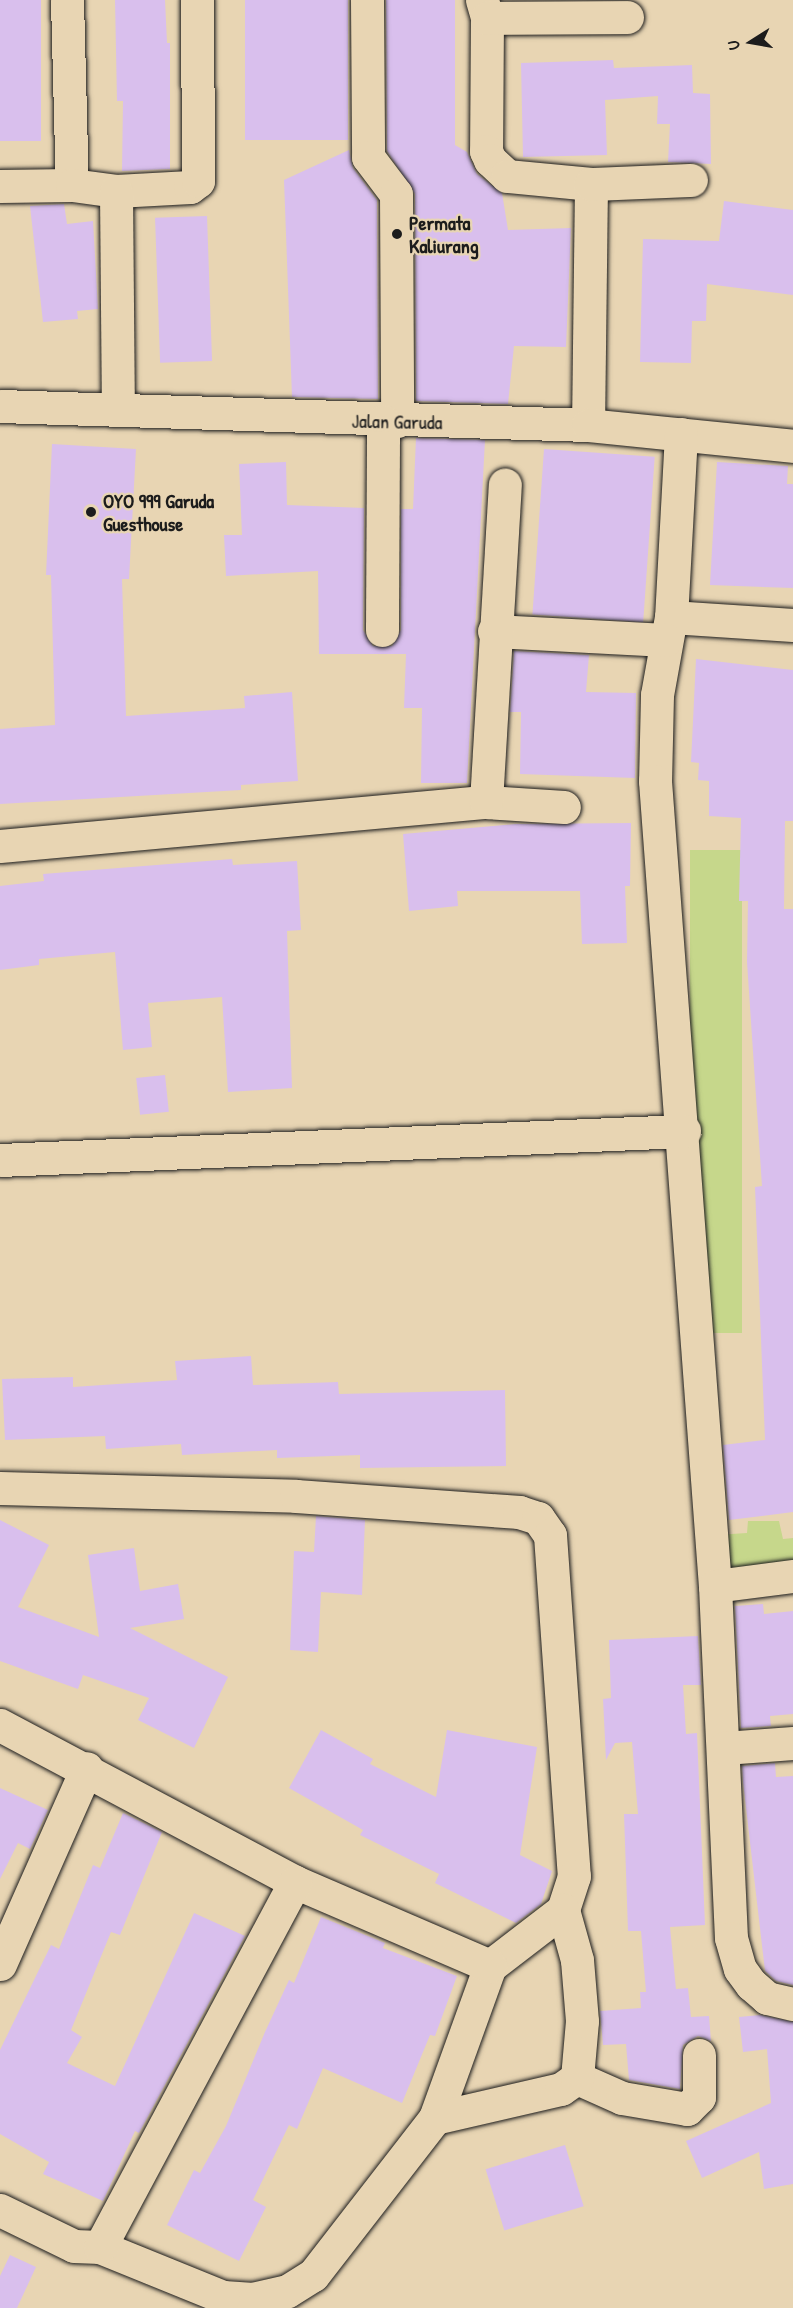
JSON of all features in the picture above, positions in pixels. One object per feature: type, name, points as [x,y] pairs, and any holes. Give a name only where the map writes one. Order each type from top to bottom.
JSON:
[{"type":"street","points":[[67,0],[72,185]]},
{"type":"street","points":[[0,186],[72,185],[116,190],[190,187],[198,181],[198,0]]},
{"type":"street","points":[[367,0],[368,157],[396,194],[382,630]]},
{"type":"street","points":[[627,17],[485,9],[486,152],[490,160],[507,176],[591,184],[691,180]]},
{"type":"street","points":[[588,425],[591,184]]},
{"type":"street","points":[[116,190],[118,409]]},
{"type":"street","name":"Jalan Garuda","points":[[0,406],[390,421],[588,425],[793,446]]},
{"type":"street","points":[[681,434],[669,628],[657,695],[655,781],[684,1131],[714,1586],[731,1938],[740,1969],[751,1984],[767,1998],[793,2004]]},
{"type":"street","points":[[486,802],[494,632],[505,485]]},
{"type":"street","points":[[494,632],[793,625]]},
{"type":"street","points":[[0,846],[486,802],[564,807]]},
{"type":"street","points":[[0,1160],[684,1131]]},
{"type":"street","points":[[0,1488],[296,1496],[519,1512],[538,1518],[550,1535],[574,1876],[563,1910],[490,1966],[435,2118],[313,2276],[287,2291],[253,2299],[223,2297],[100,2247],[74,2246],[0,2210]]},
{"type":"street","points":[[714,1586],[793,1576]]},
{"type":"street","points":[[0,1725],[87,1768],[295,1882],[490,1966]]},
{"type":"street","points":[[723,1748],[793,1743]]},
{"type":"street","points":[[0,1964],[87,1768]]},
{"type":"street","points":[[100,2247],[295,1882]]},
{"type":"street","points":[[563,1910],[578,1959],[582,2020],[578,2078]]},
{"type":"street","points":[[578,2078],[622,2098],[687,2109],[699,2097],[699,2055]]},
{"type":"street","points":[[435,2118],[561,2089],[578,2078]]},
{"type":"green space","points":[[690,850],[742,850],[742,1333],[690,1333]]},
{"type":"green space","points":[[748,1521],[779,1521],[783,1539],[793,1538],[793,1568],[718,1579],[716,1535],[747,1533]]},
{"type":"building","points":[[0,0],[41,0],[41,141],[0,141]]},
{"type":"building","points":[[115,0],[165,0],[167,43],[170,43],[170,169],[122,171],[123,101],[117,101]]},
{"type":"building","points":[[245,0],[348,0],[348,140],[245,140]]},
{"type":"building","points":[[386,0],[455,0],[455,145],[467,152],[477,174],[502,193],[508,230],[571,228],[566,347],[514,346],[508,404],[416,401],[415,194],[387,151]]},
{"type":"building","points":[[613,60],[614,68],[692,65],[693,93],[710,94],[711,164],[668,162],[670,124],[657,124],[658,96],[605,100],[607,155],[523,157],[521,63]]},
{"type":"building","points":[[349,150],[353,168],[377,200],[378,399],[292,397],[284,180]]},
{"type":"building","points":[[724,201],[793,210],[793,295],[707,284],[706,321],[692,321],[691,363],[640,362],[643,239],[719,241]]},
{"type":"building","points":[[64,204],[67,224],[93,221],[98,309],[77,311],[78,319],[43,322],[30,206]]},
{"type":"building","points":[[207,216],[212,361],[160,363],[155,218]]},
{"type":"building","points":[[416,438],[485,440],[467,783],[421,783],[422,708],[404,708],[406,654],[319,654],[318,571],[226,576],[224,535],[242,535],[239,464],[286,462],[287,505],[364,508],[363,630],[373,646],[392,646],[401,630],[401,509],[413,509]]},
{"type":"building","points":[[52,444],[136,449],[129,579],[122,579],[126,716],[245,708],[244,696],[292,692],[298,781],[241,785],[241,790],[0,804],[0,729],[55,725],[51,575],[46,575]]},
{"type":"building","points":[[544,449],[655,457],[643,622],[532,615]]},
{"type":"building","points":[[717,462],[788,466],[787,484],[793,484],[793,588],[710,585]]},
{"type":"building","points":[[514,651],[589,655],[586,692],[636,693],[635,778],[520,774],[521,712],[510,712]]},
{"type":"building","points":[[696,659],[793,670],[793,821],[785,821],[784,909],[793,909],[793,1512],[729,1520],[723,1445],[765,1440],[755,1187],[762,1186],[747,962],[748,901],[739,901],[741,818],[709,816],[709,781],[698,780],[699,763],[691,762]]},
{"type":"building","points":[[631,823],[630,886],[625,886],[627,943],[582,944],[580,891],[457,891],[458,906],[409,911],[403,834],[515,824]]},
{"type":"building","points":[[232,859],[233,865],[297,861],[301,930],[287,931],[292,1088],[228,1092],[222,997],[148,1003],[152,1047],[123,1050],[115,952],[39,959],[39,965],[0,970],[0,886],[44,881],[43,874]]},
{"type":"building","points":[[165,1075],[169,1112],[140,1115],[136,1078]]},
{"type":"building","points":[[251,1356],[253,1385],[338,1382],[339,1394],[505,1390],[506,1466],[360,1468],[360,1455],[277,1458],[277,1450],[182,1455],[181,1444],[106,1449],[105,1436],[5,1440],[2,1379],[73,1377],[73,1387],[177,1380],[175,1361]]},
{"type":"building","points":[[316,1516],[365,1520],[362,1595],[321,1592],[318,1652],[290,1650],[294,1551],[314,1552]]},
{"type":"building","points":[[0,1520],[49,1545],[18,1607],[99,1637],[88,1555],[134,1548],[140,1591],[178,1584],[184,1619],[130,1628],[228,1677],[194,1748],[138,1720],[149,1698],[83,1675],[78,1689],[0,1661]]},
{"type":"building","points":[[763,1604],[764,1614],[793,1611],[793,1714],[770,1716],[771,1726],[741,1728],[735,1606]]},
{"type":"building","points":[[698,1636],[701,1685],[683,1685],[686,1734],[697,1733],[705,1925],[670,1927],[676,1989],[688,1988],[691,2017],[709,2016],[711,2041],[698,2036],[683,2045],[680,2089],[629,2080],[626,2044],[603,2045],[600,2011],[641,2008],[640,1992],[646,1992],[641,1931],[628,1931],[624,1814],[638,1814],[632,1742],[615,1743],[606,1760],[603,1699],[611,1698],[609,1640]]},
{"type":"building","points":[[321,1730],[373,1759],[370,1764],[436,1797],[447,1730],[537,1747],[520,1855],[552,1871],[541,1904],[516,1923],[435,1883],[439,1874],[360,1835],[363,1830],[289,1788]]},
{"type":"building","points":[[775,1763],[776,1777],[793,1776],[793,1985],[776,1981],[765,1971],[743,1782],[742,1766]]},
{"type":"building","points":[[0,1788],[48,1810],[30,1849],[18,1843],[0,1879]]},
{"type":"building","points":[[123,1813],[162,1832],[120,1935],[111,1932],[71,2030],[82,2037],[67,2063],[115,2086],[194,1913],[245,1936],[139,2133],[135,2131],[103,2201],[43,2174],[49,2162],[0,2134],[0,2050],[51,1945],[59,1949],[93,1865],[100,1868]]},
{"type":"building","points":[[321,1917],[385,1943],[383,1948],[457,1976],[435,2036],[430,2035],[402,2103],[323,2068],[297,2129],[289,2125],[253,2200],[266,2207],[239,2261],[167,2225],[194,2170],[200,2173],[226,2126],[265,2032],[289,1980],[294,1983]]},
{"type":"building","points":[[760,2015],[793,2022],[793,2184],[764,2189],[759,2152],[702,2178],[686,2141],[771,2103],[767,2049],[743,2052],[739,2017]]},
{"type":"building","points":[[565,2145],[584,2206],[504,2230],[486,2169]]},
{"type":"building","points":[[10,2255],[36,2267],[17,2308],[0,2308],[0,2276]]},
{"type":"place","name":"Permata Kaliurang","points":[[397,234]]},
{"type":"place","name":"OYO 999 Garuda Guesthouse","points":[[91,512]]}]
